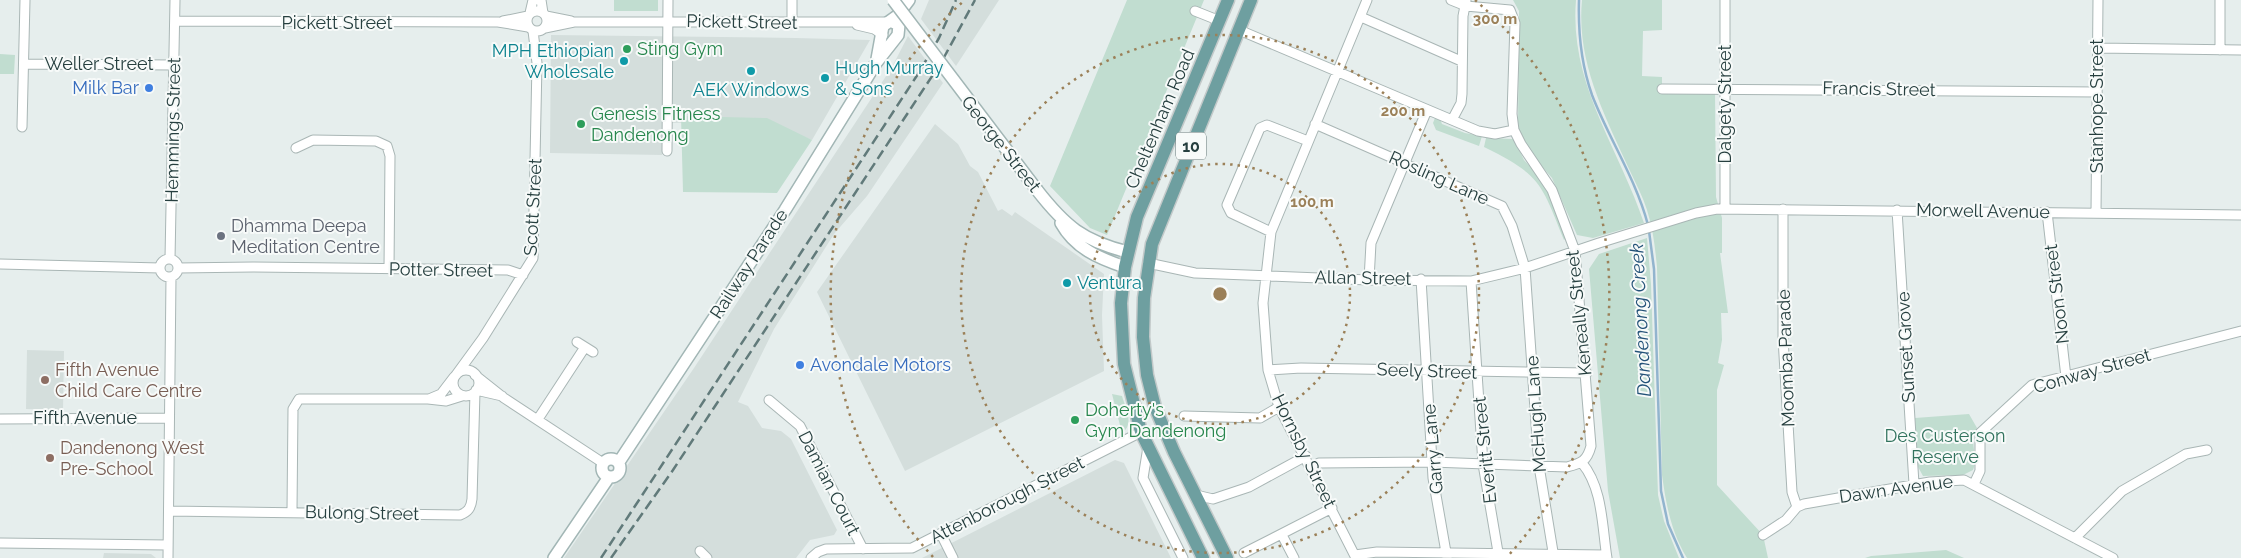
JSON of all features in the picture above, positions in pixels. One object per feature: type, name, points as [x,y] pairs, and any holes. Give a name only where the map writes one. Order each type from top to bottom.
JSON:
[{"type":"main road","name":"George Street","points":[[893,0],[1057,214],[1073,241],[1100,259],[1125,267]]},
{"type":"main road","points":[[898,35],[888,39],[883,35],[883,27],[890,22],[909,0]]},
{"type":"main road","points":[[898,35],[909,0]]},
{"type":"main road","name":"Cheltenham Road","points":[[1128,252],[1142,204],[1228,0]]},
{"type":"main road","name":"10","points":[[1227,558],[1155,407],[1147,375],[1143,337],[1144,298],[1148,264],[1155,236],[1251,0]]},
{"type":"main road","points":[[1220,21],[1239,30]]},
{"type":"main road","points":[[890,22],[899,26],[898,35]]},
{"type":"main road","name":"Railway Parade","points":[[876,63],[883,35]]},
{"type":"main road","name":"Railway Parade","points":[[619,462],[785,210],[876,63],[898,35]]},
{"type":"main road","name":"George Street","points":[[1057,214],[1088,239],[1128,252]]},
{"type":"main road","points":[[1128,252],[1148,264]]},
{"type":"main road","name":"10","points":[[1128,252],[1121,309],[1122,348],[1129,388],[1141,432],[1203,558]]},
{"type":"main road","points":[[1125,267],[1148,264]]},
{"type":"main road","points":[[554,558],[609,477],[619,473],[619,462],[610,459],[603,463],[603,472],[609,477]]},
{"type":"street","points":[[22,127],[25,0]]},
{"type":"street","name":"Hemmings Street","points":[[170,259],[175,0]]},
{"type":"street","points":[[533,0],[529,14],[537,29],[547,22],[541,0]]},
{"type":"street","points":[[667,151],[668,0]]},
{"type":"street","points":[[792,0],[792,23]]},
{"type":"street","name":"Hornsby Street","points":[[1356,556],[1279,406],[1268,370],[1263,303],[1271,232],[1367,0]]},
{"type":"street","points":[[1239,30],[1485,134],[1514,130],[1512,114],[1515,23],[1510,10],[1451,0]]},
{"type":"street","name":"Dalgety Street","points":[[1725,0],[1725,208]]},
{"type":"street","name":"Stanhope Street","points":[[2096,213],[2098,0]]},
{"type":"street","points":[[2220,0],[2220,50]]},
{"type":"street","points":[[1452,120],[1461,103],[1463,16],[1466,3]]},
{"type":"street","name":"Pickett Street","points":[[498,22],[537,11],[574,22]]},
{"type":"street","points":[[1195,11],[1220,21]]},
{"type":"street","points":[[1361,17],[1461,61]]},
{"type":"street","name":"Pickett Street","points":[[175,21],[498,22],[537,29],[574,22],[668,21],[849,24],[875,20],[890,22]]},
{"type":"street","name":"Pickett Street","points":[[849,24],[874,29],[883,35]]},
{"type":"street","name":"Scott Street","points":[[428,399],[440,394],[456,376],[483,338],[531,262],[534,250],[537,29]]},
{"type":"street","points":[[2097,48],[2241,50]]},
{"type":"street","name":"Weller Street","points":[[24,64],[174,65]]},
{"type":"street","name":"Francis Street","points":[[1662,89],[2097,92]]},
{"type":"street","points":[[1369,280],[1371,243],[1427,110]]},
{"type":"street","name":"Rosling Lane","points":[[1315,124],[1502,206],[1512,226],[1525,268]]},
{"type":"street","points":[[1271,232],[1231,213],[1227,205],[1260,128],[1267,125],[1308,141]]},
{"type":"street","name":"Keneally Street","points":[[1514,130],[1521,144],[1552,190],[1575,251],[1587,373],[1591,446],[1588,458],[1582,463]]},
{"type":"street","points":[[296,148],[313,140],[376,141],[387,146],[390,156],[388,269]]},
{"type":"street","name":"Morwell Avenue","points":[[1684,216],[1725,208],[2241,215]]},
{"type":"street","name":"Moomba Parade","points":[[1783,208],[1783,345],[1792,492],[1797,507]]},
{"type":"street","name":"Sunset Grove","points":[[1898,210],[1914,484]]},
{"type":"street","name":"Noon Street","points":[[2047,212],[2066,377]]},
{"type":"street","name":"Allan Street","points":[[1148,264],[1195,273],[1369,280],[1421,279],[1472,281],[1525,268],[1684,216]]},
{"type":"street","points":[[160,268],[163,262],[170,259],[176,262],[178,268],[171,276],[168,558]]},
{"type":"street","points":[[0,264],[160,268]]},
{"type":"street","points":[[160,268],[163,274],[171,276]]},
{"type":"street","name":"Potter Street","points":[[178,268],[508,270],[523,275]]},
{"type":"street","name":"McHugh Lane","points":[[1525,268],[1539,466],[1553,556]]},
{"type":"street","name":"Garry Lane","points":[[1421,279],[1432,462],[1446,555]]},
{"type":"street","name":"Everitt Street","points":[[1472,281],[1483,464],[1498,555]]},
{"type":"street","name":"Conway Street","points":[[1974,484],[1980,471],[1980,433],[2029,387],[2241,331]]},
{"type":"street","name":"Scott Street","points":[[474,374],[472,360],[483,338]]},
{"type":"street","points":[[538,419],[585,347]]},
{"type":"street","name":"Seely Street","points":[[1268,370],[1301,368],[1533,374],[1587,373]]},
{"type":"street","points":[[463,396],[454,388],[456,376],[464,371],[474,374],[504,398],[603,463]]},
{"type":"street","points":[[474,374],[478,383],[475,391]]},
{"type":"street","points":[[292,511],[293,409],[299,399],[428,399],[446,401],[475,391],[504,398]]},
{"type":"street","name":"Bulong Street","points":[[169,511],[292,511],[460,515],[465,513],[471,505],[472,499],[475,391]]},
{"type":"street","name":"Bulong Street","points":[[463,396],[471,408],[473,426]]},
{"type":"street","name":"Damian Court","points":[[769,400],[800,426],[863,549]]},
{"type":"street","points":[[1184,416],[1260,418],[1279,406]]},
{"type":"street","name":"Fifth Avenue","points":[[0,419],[169,418]]},
{"type":"street","name":"Attenborough Street","points":[[811,558],[818,552],[826,549],[906,549],[941,534],[1141,432]]},
{"type":"street","points":[[1148,447],[1143,470],[1144,480],[1183,558]]},
{"type":"street","points":[[2075,538],[2122,491],[2186,454],[2207,450]]},
{"type":"street","points":[[1196,495],[1213,499],[1249,487],[1306,456]]},
{"type":"street","points":[[1312,468],[1319,463],[1432,462],[1567,467],[1582,463],[1590,473],[1596,486],[1606,556],[1446,555],[1377,552],[1356,556]]},
{"type":"street","name":"Dawn Avenue","points":[[1797,507],[1804,504],[1914,484],[1959,480],[1974,484],[2113,558]]},
{"type":"street","points":[[1762,536],[1786,520],[1797,507]]},
{"type":"street","points":[[1244,553],[1332,508]]},
{"type":"street","points":[[941,534],[953,558]]},
{"type":"street","points":[[1282,535],[1294,558]]},
{"type":"street","points":[[0,544],[168,545]]},
{"type":"shaded area","points":[[929,0],[999,0],[956,66],[921,19]]},
{"type":"shaded area","points":[[551,35],[870,40],[812,140],[767,122],[663,123],[662,155],[550,153]]},
{"type":"shaded area","points":[[908,36],[943,83],[867,196],[834,234],[774,329],[738,402],[748,406],[762,428],[781,431],[791,439],[837,530],[834,535],[810,540],[796,558],[564,558],[694,368],[892,67]]},
{"type":"shaded area","points":[[935,124],[958,144],[970,166],[978,172],[998,211],[1002,209],[1012,216],[1015,212],[1104,274],[1102,315],[1104,371],[905,471],[817,292]]},
{"type":"shaded area","name":"Fifth Avenue Child Care Centre","points":[[27,350],[64,351],[63,410],[26,409]]},
{"type":"shaded area","points":[[1115,460],[1124,463],[1171,558],[922,558]]},
{"type":"shaded area","points":[[104,553],[151,554],[156,558],[103,558]]},
{"type":"green space","points":[[614,0],[658,0],[658,11],[614,11]]},
{"type":"green space","points":[[1127,0],[1204,0],[1107,235],[1090,228],[1050,186]]},
{"type":"green space","points":[[1513,0],[1576,0],[1576,31],[1580,60],[1588,88],[1644,223],[1593,238],[1577,235],[1552,178],[1530,153],[1518,127],[1519,11]]},
{"type":"green space","points":[[1582,0],[1662,0],[1662,30],[1643,31],[1642,76],[1662,77],[1662,93],[1715,91],[1716,197],[1722,218],[1722,253],[1720,253],[1728,313],[1721,313],[1722,340],[1718,363],[1724,365],[1717,390],[1717,485],[1763,535],[1768,558],[1687,558],[1673,528],[1667,507],[1662,475],[1657,267],[1654,238],[1644,200],[1611,130],[1594,88],[1583,45],[1581,23]]},
{"type":"green space","points":[[0,54],[15,55],[14,74],[0,74]]},
{"type":"green space","points":[[681,116],[767,118],[812,140],[777,193],[683,192]]},
{"type":"green space","points":[[1435,118],[1440,119],[1442,124],[1465,133],[1482,136],[1479,146],[1436,130],[1433,123]]},
{"type":"green space","points":[[1486,138],[1514,139],[1524,160],[1540,177],[1549,192],[1567,236],[1564,240],[1550,205],[1537,183],[1517,165],[1484,147]]},
{"type":"green space","points":[[1647,238],[1651,284],[1658,495],[1664,521],[1679,558],[1620,558],[1608,491],[1589,269],[1599,254]]},
{"type":"green space","points":[[1112,394],[1122,396],[1127,410],[1128,425],[1122,433]]},
{"type":"green space","name":"Des Custerson Reserve","points":[[1969,414],[1977,428],[1973,438],[1975,465],[1973,470],[1963,475],[1923,476],[1917,465],[1915,418]]},
{"type":"green space","points":[[1946,550],[1964,558],[1865,558],[1871,556]]},
{"type":"waterway","name":"Dandenong Creek","points":[[1579,0],[1581,48],[1588,83],[1599,111],[1637,191],[1648,225]]},
{"type":"waterway","name":"Dandenong Creek","points":[[1649,231],[1654,269],[1661,491],[1668,524],[1683,558]]},
{"type":"railway","points":[[601,558],[918,74],[939,38],[956,0]]},
{"type":"railway","points":[[611,558],[673,470],[942,61],[975,0]]},
{"type":"place","name":"Sting Gym","points":[[627,49]]},
{"type":"place","name":"MPH Ethiopian Wholesale","points":[[624,61]]},
{"type":"place","name":"AEK Windows","points":[[751,71]]},
{"type":"place","name":"Hugh Murray & Sons","points":[[825,78]]},
{"type":"place","name":"Milk Bar","points":[[149,88]]},
{"type":"place","name":"Genesis Fitness Dandenong","points":[[581,124]]},
{"type":"place","name":"Dhamma Deepa Meditation Centre","points":[[221,236]]},
{"type":"place","name":"Ventura","points":[[1067,283]]},
{"type":"place","name":"Avondale Motors","points":[[800,365]]},
{"type":"place","name":"Fifth Avenue Child Care Centre","points":[[45,380]]},
{"type":"place","name":"Doherty's Gym Dandenong","points":[[1075,420]]},
{"type":"place","name":"Dandenong West Pre-School","points":[[50,458]]}]
